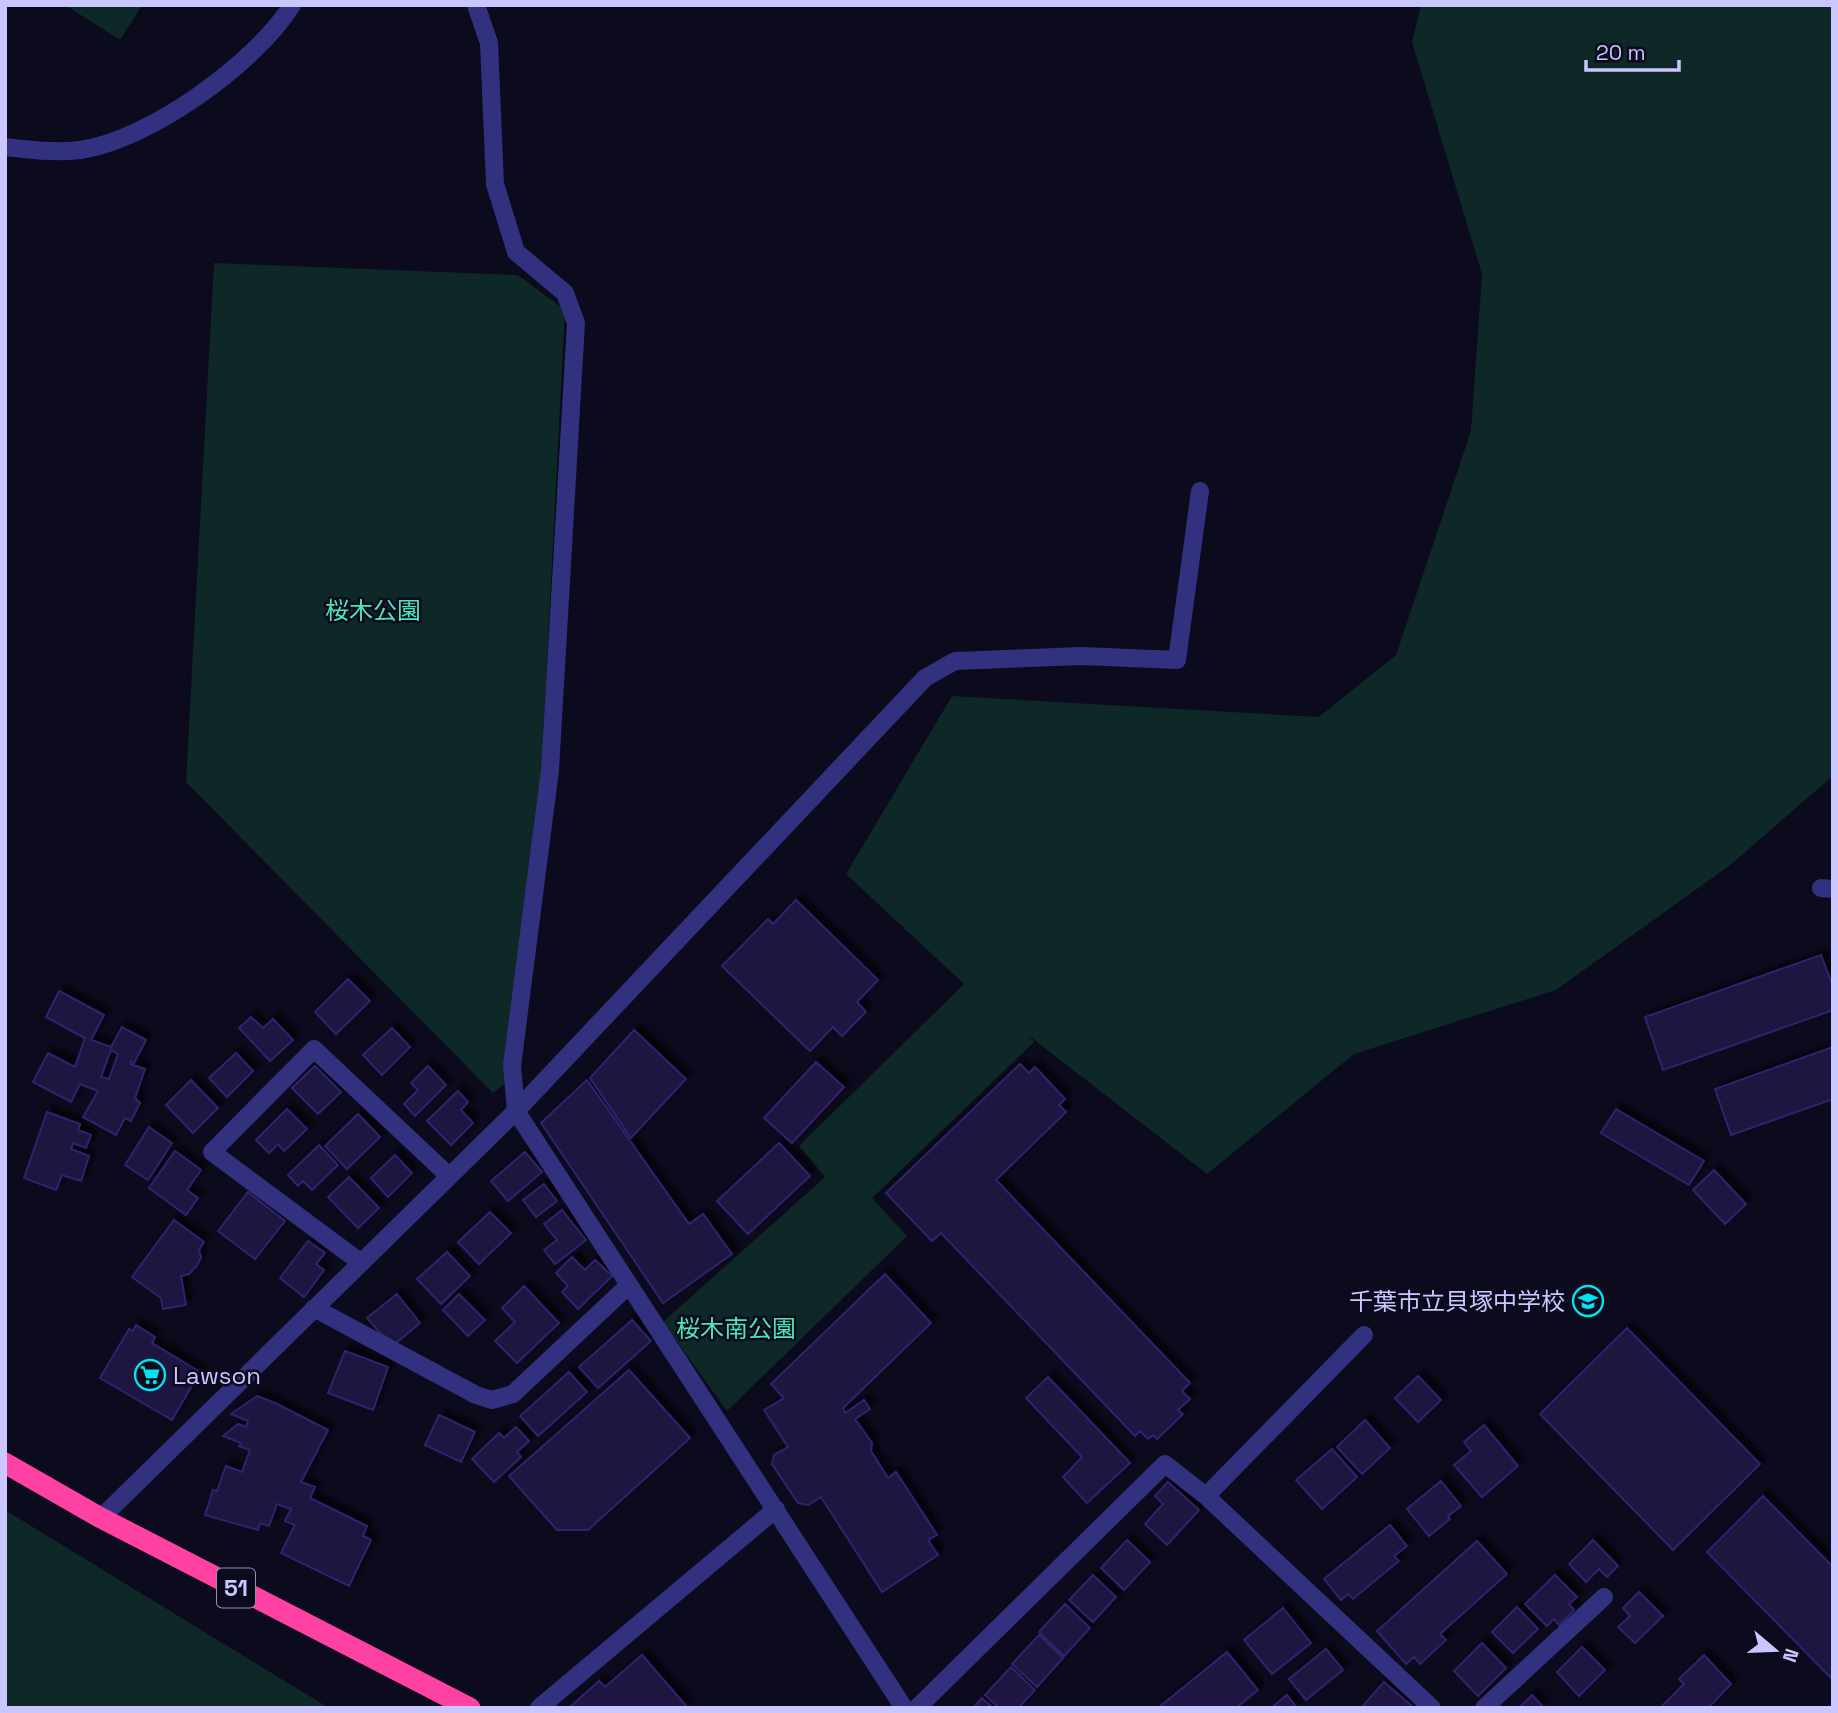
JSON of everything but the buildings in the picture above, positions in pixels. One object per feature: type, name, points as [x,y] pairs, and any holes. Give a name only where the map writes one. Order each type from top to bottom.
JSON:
[{"type":"highway","name":"51","points":[[5,1463],[101,1518],[470,1708]]},
{"type":"street","points":[[5,147],[42,152],[82,150],[147,126],[188,103],[238,68],[268,38],[292,5]]},
{"type":"street","points":[[476,5],[489,43],[495,184],[516,252],[565,293],[576,323],[550,770],[512,1066],[516,1111],[904,1708]]},
{"type":"street","points":[[101,1518],[516,1111],[925,678],[955,661],[1082,656],[1177,660],[1200,491]]},
{"type":"street","points":[[360,1262],[212,1152],[314,1049],[449,1176]]},
{"type":"street","points":[[314,1308],[476,1395],[492,1399],[513,1394],[629,1285]]},
{"type":"street","points":[[1206,1496],[1364,1335]]},
{"type":"street","points":[[917,1708],[1165,1464],[1206,1496],[1432,1708]]},
{"type":"street","points":[[539,1708],[776,1509]]},
{"type":"street","points":[[1484,1708],[1604,1597]]},
{"type":"green space","points":[[65,5],[142,5],[120,40]]},
{"type":"green space","name":"桜木南公園","points":[[1421,5],[1833,5],[1833,776],[1729,866],[1556,990],[1354,1054],[1207,1174],[1028,1035],[1034,1042],[872,1198],[907,1236],[727,1411],[663,1322],[825,1177],[799,1146],[964,984],[846,874],[952,696],[1319,717],[1396,655],[1471,431],[1482,274],[1412,42]]},
{"type":"green space","name":"桜木公園","points":[[214,263],[518,275],[565,310],[540,795],[505,1083],[493,1093],[186,782]]},
{"type":"green space","points":[[5,1510],[329,1708],[5,1708]]},
{"type":"place","name":"千葉市立貝塚中学校","points":[[1588,1301]]},
{"type":"place","name":"Lawson","points":[[150,1375]]}]
